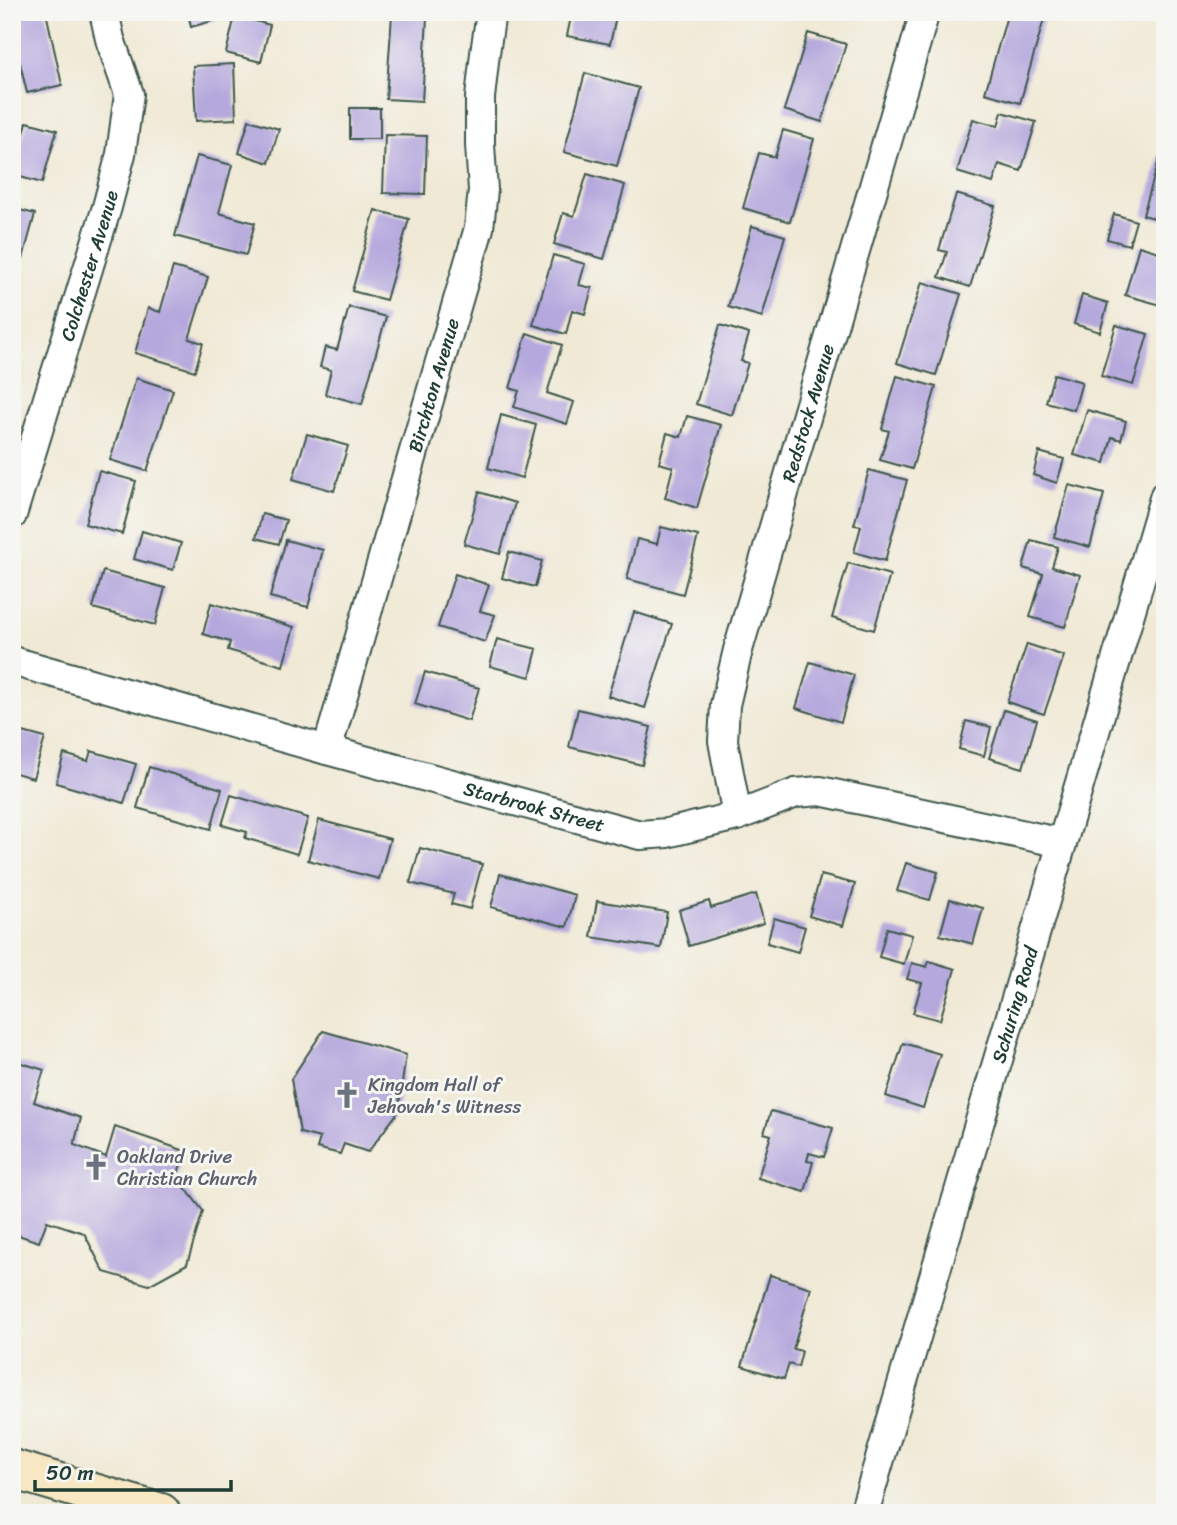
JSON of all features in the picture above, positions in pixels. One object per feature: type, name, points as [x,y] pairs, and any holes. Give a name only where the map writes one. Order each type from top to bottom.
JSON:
[{"type":"main road","points":[[12,1469],[161,1513]]},
{"type":"street","name":"Colchester Avenue","points":[[12,515],[121,154],[129,94],[110,39],[104,12]]},
{"type":"street","name":"Birchton Avenue","points":[[327,750],[479,228],[483,190],[480,98],[491,12]]},
{"type":"street","name":"Redstock Avenue","points":[[737,816],[723,741],[725,705],[738,650],[925,12]]},
{"type":"street","name":"Schuring Road","points":[[863,1513],[1165,495]]},
{"type":"street","name":"Starbrook Street","points":[[12,661],[640,835],[667,833],[737,816],[796,793],[820,791],[1062,844]]},
{"type":"building","points":[[46,12],[62,85],[27,93],[12,29],[12,15]]},
{"type":"building","points":[[188,12],[221,12],[223,18],[191,27]]},
{"type":"building","points":[[572,12],[617,12],[610,44],[567,36]]},
{"type":"building","points":[[1008,12],[1021,12],[1044,19],[1020,103],[985,93]]},
{"type":"building","points":[[392,15],[427,18],[422,101],[386,99]]},
{"type":"building","points":[[235,16],[270,25],[261,62],[226,53]]},
{"type":"building","points":[[808,33],[846,44],[822,122],[784,110]]},
{"type":"building","points":[[234,64],[236,119],[196,121],[193,66]]},
{"type":"building","points":[[585,73],[639,88],[617,166],[564,152]]},
{"type":"building","points":[[350,108],[380,108],[380,139],[350,139]]},
{"type":"building","points":[[1002,112],[1036,122],[1021,171],[999,164],[993,183],[957,172],[973,119],[998,126]]},
{"type":"building","points":[[249,120],[279,129],[269,163],[239,153]]},
{"type":"building","points":[[27,122],[57,130],[42,183],[13,175]]},
{"type":"building","points":[[783,130],[814,139],[790,222],[743,208],[759,153],[775,157]]},
{"type":"building","points":[[385,135],[427,136],[425,194],[383,193]]},
{"type":"building","points":[[1165,142],[1165,221],[1143,215]]},
{"type":"building","points":[[197,156],[232,165],[219,213],[255,223],[246,255],[175,236]]},
{"type":"building","points":[[587,174],[625,185],[604,259],[554,244],[563,213],[574,216]]},
{"type":"building","points":[[956,194],[995,206],[970,287],[939,277],[947,252],[939,250]]},
{"type":"building","points":[[12,208],[35,214],[23,258],[12,255]]},
{"type":"building","points":[[375,210],[409,219],[386,300],[352,291]]},
{"type":"building","points":[[1114,214],[1136,221],[1129,245],[1107,239]]},
{"type":"building","points":[[752,226],[785,236],[762,317],[728,307]]},
{"type":"building","points":[[1139,246],[1165,254],[1165,292],[1161,305],[1125,295]]},
{"type":"building","points":[[553,255],[585,264],[579,285],[592,288],[585,314],[572,310],[566,334],[533,325]]},
{"type":"building","points":[[173,267],[208,277],[189,339],[203,343],[195,371],[135,353],[148,308],[160,312]]},
{"type":"building","points":[[922,282],[961,294],[936,375],[897,363]]},
{"type":"building","points":[[12,292],[21,295],[13,324],[12,324]]},
{"type":"building","points":[[1082,295],[1108,303],[1100,332],[1074,324]]},
{"type":"building","points":[[349,307],[386,317],[362,404],[325,394],[331,370],[320,367],[325,347],[337,350]]},
{"type":"building","points":[[720,325],[749,334],[741,361],[748,363],[732,415],[696,404]]},
{"type":"building","points":[[1116,325],[1148,334],[1133,385],[1101,376]]},
{"type":"building","points":[[527,333],[562,345],[547,393],[574,402],[567,424],[514,407],[519,391],[510,388]]},
{"type":"building","points":[[1054,374],[1082,382],[1074,410],[1046,402]]},
{"type":"building","points":[[897,376],[936,387],[912,469],[880,460],[889,431],[882,429]]},
{"type":"building","points":[[136,378],[173,390],[147,471],[110,460]]},
{"type":"building","points":[[1087,410],[1126,421],[1121,440],[1112,437],[1105,463],[1074,455]]},
{"type":"building","points":[[501,415],[536,425],[522,478],[488,468]]},
{"type":"building","points":[[687,416],[721,425],[697,508],[665,498],[673,467],[659,463],[667,433],[681,437]]},
{"type":"building","points":[[307,434],[348,446],[334,491],[293,479]]},
{"type":"building","points":[[1039,452],[1064,459],[1057,483],[1033,475]]},
{"type":"building","points":[[869,470],[907,480],[885,561],[854,552],[861,526],[854,525]]},
{"type":"building","points":[[99,471],[136,481],[122,534],[85,524]]},
{"type":"building","points":[[1069,485],[1104,494],[1090,547],[1054,537]]},
{"type":"building","points":[[479,492],[515,503],[500,554],[464,544]]},
{"type":"building","points":[[262,514],[286,520],[279,544],[256,538]]},
{"type":"building","points":[[661,527],[698,536],[683,594],[627,579],[637,539],[657,544]]},
{"type":"building","points":[[142,531],[181,543],[173,570],[134,559]]},
{"type":"building","points":[[286,540],[323,550],[308,607],[270,597]]},
{"type":"building","points":[[1031,540],[1058,547],[1052,567],[1080,575],[1065,627],[1030,617],[1043,574],[1023,568]]},
{"type":"building","points":[[509,552],[542,561],[535,587],[502,578]]},
{"type":"building","points":[[848,563],[890,575],[874,630],[832,618]]},
{"type":"building","points":[[103,571],[165,588],[155,625],[93,608]]},
{"type":"building","points":[[455,574],[489,585],[480,611],[495,615],[485,642],[438,627]]},
{"type":"building","points":[[211,603],[294,627],[283,666],[228,650],[230,642],[203,634]]},
{"type":"building","points":[[634,612],[672,624],[645,708],[608,696]]},
{"type":"building","points":[[497,639],[537,649],[530,677],[490,666]]},
{"type":"building","points":[[1027,644],[1064,656],[1044,714],[1007,702]]},
{"type":"building","points":[[810,662],[854,675],[841,722],[796,708]]},
{"type":"building","points":[[425,672],[479,688],[469,721],[415,704]]},
{"type":"building","points":[[578,709],[651,727],[642,765],[569,747]]},
{"type":"building","points":[[1004,710],[1037,720],[1023,768],[989,758]]},
{"type":"building","points":[[966,721],[991,727],[984,756],[959,749]]},
{"type":"building","points":[[12,729],[45,738],[33,778],[12,772]]},
{"type":"building","points":[[91,751],[136,764],[124,803],[56,783],[64,754],[88,761]]},
{"type":"building","points":[[149,767],[222,789],[211,829],[137,808]]},
{"type":"building","points":[[231,795],[308,818],[297,854],[245,838],[247,832],[222,825]]},
{"type":"building","points":[[319,820],[390,839],[379,879],[308,860]]},
{"type":"building","points":[[420,848],[482,864],[470,909],[451,904],[454,894],[410,883]]},
{"type":"building","points":[[906,863],[938,872],[930,900],[897,891]]},
{"type":"building","points":[[500,874],[575,895],[567,927],[491,907]]},
{"type":"building","points":[[821,875],[855,884],[843,926],[809,916]]},
{"type":"building","points":[[756,894],[764,923],[689,946],[679,910],[709,901],[711,908]]},
{"type":"building","points":[[950,899],[983,908],[973,944],[940,935]]},
{"type":"building","points":[[597,901],[667,912],[661,948],[591,937]]},
{"type":"building","points":[[774,918],[805,927],[798,952],[767,943]]},
{"type":"building","points":[[887,928],[912,935],[904,964],[879,957]]},
{"type":"building","points":[[929,961],[955,969],[940,1020],[913,1013],[922,983],[907,979],[912,963],[927,967]]},
{"type":"building","name":"Kingdom Hall of Jehovah's Witness","points":[[323,1031],[406,1055],[398,1112],[368,1152],[344,1144],[340,1154],[317,1148],[320,1138],[300,1133],[291,1079]]},
{"type":"building","points":[[903,1043],[940,1054],[923,1108],[886,1096]]},
{"type":"building","name":"Oakland Drive Christian Church","points":[[12,1060],[44,1070],[34,1102],[81,1118],[74,1145],[106,1157],[115,1127],[185,1151],[177,1177],[203,1211],[187,1264],[149,1285],[104,1272],[84,1233],[47,1221],[39,1242],[12,1233]]},
{"type":"building","points":[[771,1111],[833,1128],[824,1157],[809,1153],[807,1161],[813,1162],[805,1192],[758,1178],[771,1135],[764,1133]]},
{"type":"building","points":[[770,1275],[811,1288],[793,1349],[802,1351],[798,1367],[789,1364],[784,1379],[742,1366]]},
{"type":"place","name":"Kingdom Hall of Jehovah's Witness","points":[[347,1095]]},
{"type":"place","name":"Oakland Drive Christian Church","points":[[96,1167]]}]
